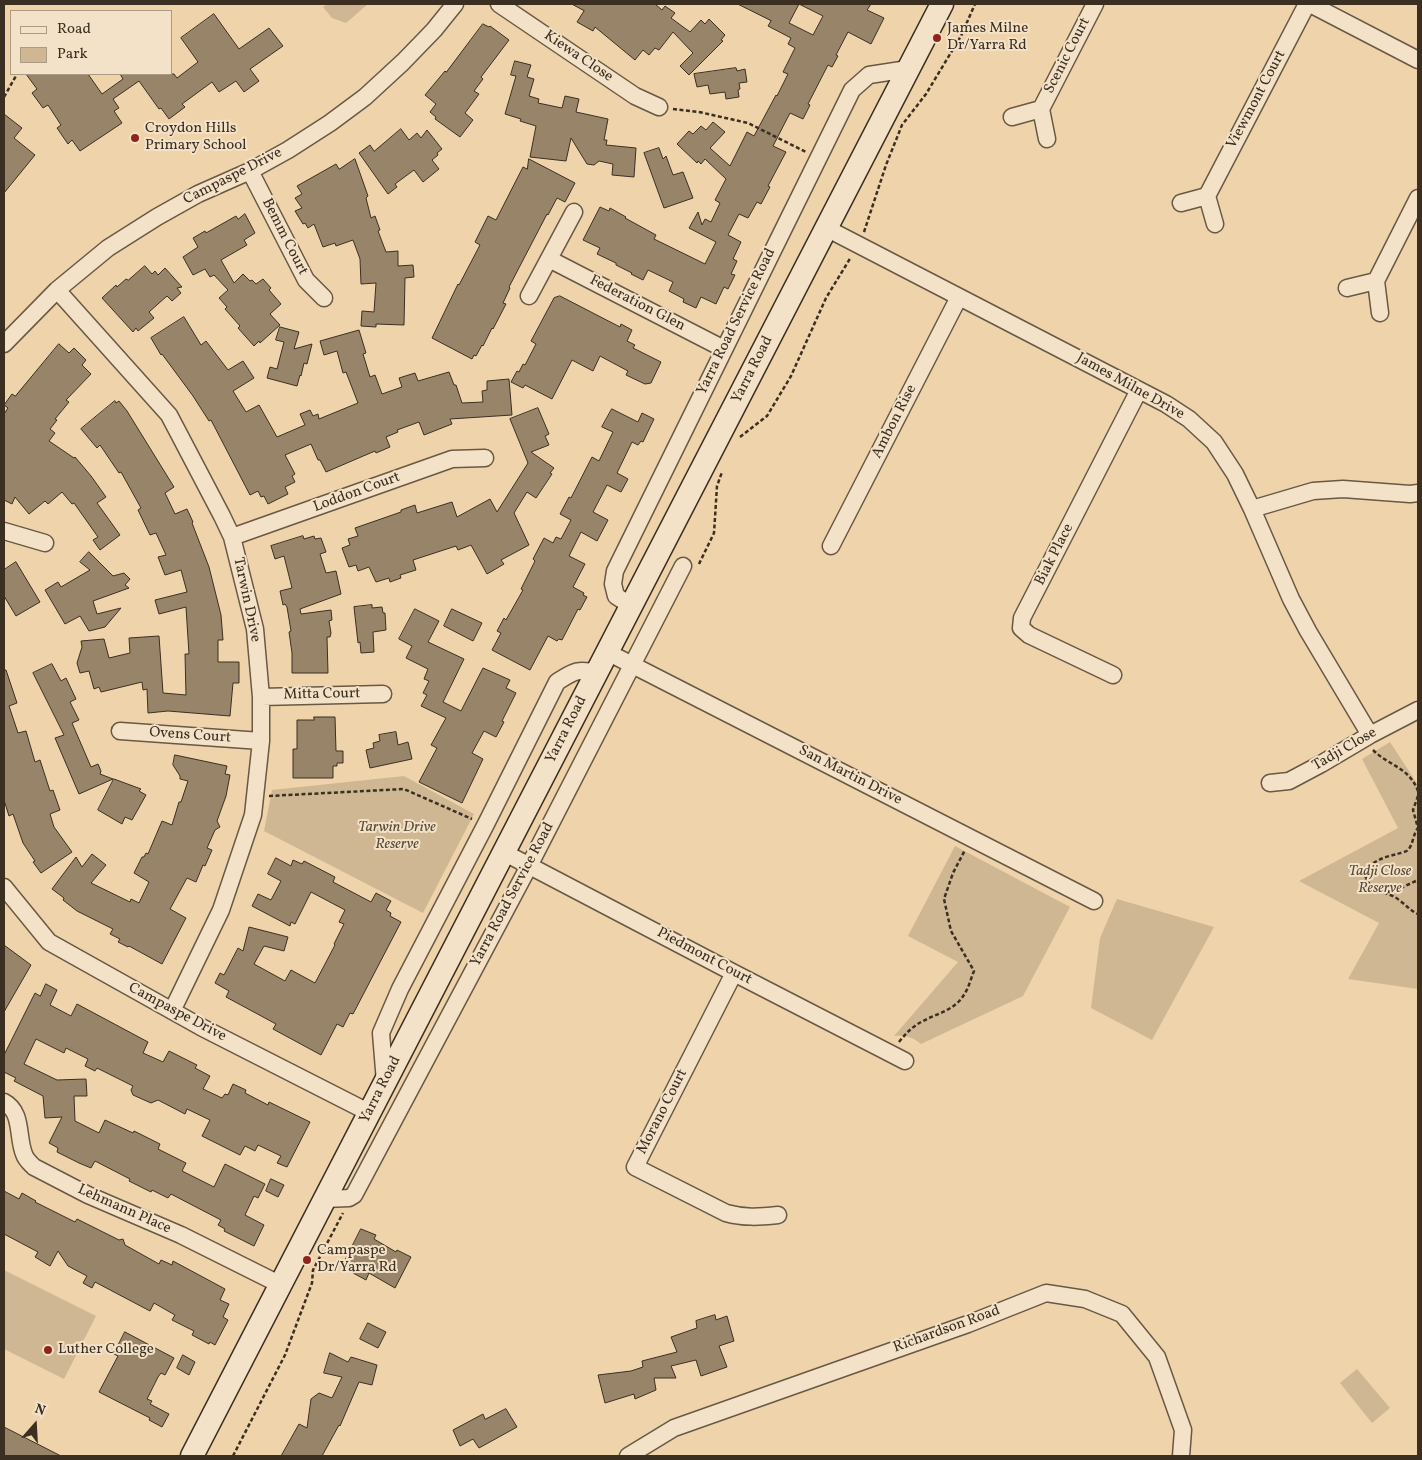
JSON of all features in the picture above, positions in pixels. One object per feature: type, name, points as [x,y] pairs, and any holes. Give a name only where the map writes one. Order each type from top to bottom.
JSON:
[{"type":"main road","name":"Yarra Road","points":[[192,1456],[942,4]]},
{"type":"street","name":"Campaspe Drive","points":[[4,344],[58,290],[108,248],[156,217],[198,194],[250,171],[288,150],[330,123],[365,97],[403,62],[456,4]]},
{"type":"street","name":"Kiewa Close","points":[[499,4],[635,96],[659,107]]},
{"type":"street","name":"Scenic Court","points":[[1047,139],[1042,109],[1095,4]]},
{"type":"street","points":[[1308,4],[1418,60]]},
{"type":"street","name":"Viewmont Court","points":[[1207,196],[1308,4]]},
{"type":"street","name":"Yarra Road Service Road","points":[[630,605],[616,596],[613,584],[615,571],[852,90],[869,75],[908,69]]},
{"type":"street","name":"Scenic Court","points":[[1012,117],[1042,109]]},
{"type":"street","name":"Bemm Court","points":[[250,171],[306,280],[324,298]]},
{"type":"street","points":[[1181,203],[1207,196],[1214,224]]},
{"type":"street","points":[[1380,313],[1376,281],[1418,198]]},
{"type":"street","points":[[529,296],[574,212]]},
{"type":"street","name":"James Milne Drive","points":[[826,228],[1166,404],[1189,419],[1214,442],[1234,474],[1252,509],[1291,599],[1368,737]]},
{"type":"street","name":"Federation Glen","points":[[550,259],[724,349]]},
{"type":"street","points":[[1347,288],[1376,281]]},
{"type":"street","name":"Tarwin Drive","points":[[58,290],[169,415],[232,538],[255,629],[261,697],[261,741],[253,814],[221,910],[172,1011]]},
{"type":"street","name":"Ambon Rise","points":[[831,546],[959,297]]},
{"type":"street","name":"Biak Place","points":[[1113,675],[1028,635],[1021,628],[1022,618],[1139,390]]},
{"type":"street","name":"Loddon Court","points":[[232,538],[452,459],[485,458]]},
{"type":"street","points":[[1252,509],[1313,491],[1343,489],[1418,493]]},
{"type":"street","points":[[4,531],[45,543]]},
{"type":"street","name":"Yarra Road Service Road","points":[[354,1194],[529,866],[631,665],[690,566]]},
{"type":"street","name":"San Martin Drive","points":[[607,652],[1094,900]]},
{"type":"street","points":[[385,1083],[381,1033],[400,990],[557,682],[576,671],[588,670],[596,673]]},
{"type":"street","name":"Mitta Court","points":[[261,697],[383,694]]},
{"type":"street","name":"Tadji Close","points":[[1270,783],[1289,781],[1418,710]]},
{"type":"street","name":"Ovens Court","points":[[120,731],[261,741]]},
{"type":"street","name":"Piedmont Court","points":[[503,852],[905,1061]]},
{"type":"street","name":"Campaspe Drive","points":[[4,887],[49,942],[172,1011],[370,1113]]},
{"type":"street","name":"Morano Court","points":[[734,973],[635,1167],[726,1213],[752,1218],[778,1215]]},
{"type":"street","name":"Lehmann Place","points":[[4,1102],[14,1112],[23,1152],[27,1160],[34,1167],[88,1195],[181,1235],[281,1286]]},
{"type":"street","points":[[325,1199],[349,1198],[354,1194]]},
{"type":"street","name":"Richardson Road","points":[[628,1456],[674,1428],[959,1327],[1046,1293],[1085,1299],[1122,1314],[1157,1357],[1183,1430],[1181,1456]]},
{"type":"path","points":[[739,438],[767,416],[791,376],[826,298],[863,236],[886,165],[902,125],[926,94],[961,36],[975,4]]},
{"type":"path","points":[[4,97],[16,75]]},
{"type":"path","points":[[659,107],[699,112],[748,123],[818,158]]},
{"type":"path","points":[[690,566],[714,533],[718,486],[723,468]]},
{"type":"path","points":[[1368,737],[1372,750],[1378,756],[1408,774],[1418,791]]},
{"type":"path","points":[[255,797],[404,789],[486,824]]},
{"type":"path","points":[[1418,796],[1413,810],[1418,828],[1409,849],[1388,856],[1369,866],[1365,875],[1369,884],[1375,889],[1399,899],[1413,912],[1418,914]]},
{"type":"path","points":[[891,1053],[913,1027],[948,1010],[965,995],[974,971],[952,931],[944,899],[953,873],[972,838]]},
{"type":"path","points":[[1386,892],[1394,891],[1418,880]]},
{"type":"path","points":[[233,1456],[285,1355],[312,1283],[313,1270],[354,1194]]},
{"type":"green space","points":[[327,4],[368,4],[346,23],[332,18],[323,7]]},
{"type":"green space","name":"Tadji Close Reserve","points":[[1390,742],[1418,785],[1418,989],[1348,979],[1379,923],[1299,881],[1398,828],[1362,759]]},
{"type":"green space","name":"Tarwin Drive Reserve","points":[[404,776],[474,814],[423,913],[264,831],[272,790]]},
{"type":"green space","points":[[955,846],[1070,907],[1023,996],[921,1044],[909,1037],[894,1036],[958,962],[908,936]]},
{"type":"green space","points":[[1117,899],[1214,927],[1152,1040],[1091,1008],[1100,938]]},
{"type":"green space","points":[[4,1270],[96,1316],[64,1379],[4,1349]]},
{"type":"green space","points":[[1357,1369],[1390,1408],[1372,1423],[1340,1383]]},
{"type":"building","points":[[572,4],[655,4],[662,10],[665,6],[675,13],[671,18],[690,32],[701,20],[705,24],[709,19],[725,35],[721,40],[723,41],[689,75],[680,66],[693,53],[673,32],[659,50],[655,48],[649,55],[643,50],[635,60],[595,27],[593,31],[577,22],[584,11]]},
{"type":"building","points":[[738,4],[799,4],[871,4],[867,10],[884,18],[871,44],[848,32],[832,67],[828,65],[808,104],[810,105],[803,119],[790,113],[773,146],[786,152],[768,186],[770,187],[761,204],[757,202],[748,218],[739,214],[728,235],[741,242],[733,259],[737,261],[731,274],[735,275],[728,289],[724,287],[716,304],[701,297],[696,308],[683,302],[684,299],[669,291],[673,282],[648,270],[643,280],[616,265],[616,263],[597,254],[600,248],[583,240],[600,207],[609,211],[610,208],[656,235],[654,239],[705,264],[716,242],[689,228],[698,212],[702,225],[705,219],[711,222],[720,203],[715,200],[726,179],[705,159],[701,164],[698,161],[697,163],[677,144],[689,131],[693,134],[701,126],[706,130],[713,122],[725,132],[710,148],[730,166],[747,132],[754,136],[777,96],[788,74],[783,72],[795,48],[788,44],[791,38],[768,26],[771,21]],"holes":[[[799,4],[823,16],[813,35],[789,23]]]},
{"type":"building","points":[[214,14],[239,49],[269,28],[283,46],[250,69],[259,81],[244,92],[236,81],[219,92],[212,82],[182,104],[185,107],[169,119],[161,108],[159,109],[139,81],[113,99],[119,108],[114,111],[122,123],[80,151],[72,140],[68,144],[57,128],[61,125],[48,105],[43,108],[32,93],[37,89],[27,75],[89,75],[102,94],[123,79],[121,75],[174,74],[177,78],[198,62],[181,38]]},
{"type":"building","points":[[483,24],[490,26],[509,40],[481,77],[483,79],[474,91],[479,94],[465,113],[473,120],[460,137],[435,119],[436,117],[430,112],[436,104],[425,95],[446,72]]},
{"type":"building","points":[[515,61],[531,65],[527,77],[534,79],[529,96],[539,99],[538,103],[562,108],[565,96],[579,99],[576,112],[608,119],[604,140],[607,140],[606,145],[636,148],[634,177],[612,175],[613,164],[599,161],[594,165],[587,164],[571,138],[566,161],[530,157],[536,126],[505,114],[516,76],[511,75]]},
{"type":"building","points":[[736,68],[737,71],[745,69],[747,82],[739,83],[739,97],[726,99],[725,92],[710,94],[708,85],[697,87],[694,74]]},
{"type":"building","points":[[4,114],[22,128],[14,138],[35,155],[4,193]]},
{"type":"building","points":[[401,129],[409,140],[417,133],[421,138],[427,130],[442,149],[432,160],[439,169],[423,182],[414,170],[395,184],[397,187],[388,194],[359,153],[370,145],[374,151]]},
{"type":"building","points":[[659,148],[663,159],[666,156],[673,175],[683,172],[693,198],[664,208],[644,153]]},
{"type":"building","points":[[355,159],[368,196],[366,198],[371,218],[375,216],[380,230],[378,231],[386,252],[398,251],[398,266],[413,265],[414,277],[405,278],[404,325],[376,324],[376,327],[361,326],[362,311],[374,312],[376,283],[361,284],[360,259],[353,240],[336,246],[335,243],[323,247],[314,224],[308,228],[305,223],[303,224],[295,211],[302,208],[295,198],[302,194],[297,186],[336,164],[339,169]]},
{"type":"building","points":[[529,159],[575,183],[565,202],[557,198],[547,214],[509,287],[503,303],[506,304],[483,346],[472,359],[432,338],[458,284],[480,245],[475,242],[488,216],[496,220],[523,167],[527,169]]},
{"type":"building","points":[[245,214],[255,233],[244,240],[247,245],[221,260],[234,283],[243,274],[256,284],[263,279],[271,288],[269,290],[281,304],[270,314],[280,325],[254,346],[238,328],[240,326],[225,309],[227,307],[219,298],[228,290],[214,275],[210,277],[205,269],[193,275],[183,257],[198,247],[193,238],[236,216],[238,219]]},
{"type":"building","points":[[145,266],[152,274],[155,271],[158,275],[165,268],[182,287],[177,288],[181,293],[172,301],[167,296],[149,312],[154,318],[138,331],[136,328],[133,332],[102,298],[116,285],[117,287],[126,279],[128,280]]},
{"type":"building","points":[[560,296],[620,327],[621,324],[632,330],[627,341],[635,345],[633,348],[661,362],[651,383],[645,384],[626,375],[628,371],[600,356],[593,371],[572,360],[552,399],[525,385],[523,388],[511,382],[517,371],[519,372],[523,364],[525,365],[536,344],[531,341],[554,298]]},
{"type":"building","points":[[184,317],[201,345],[206,341],[228,370],[243,361],[254,378],[233,391],[246,412],[259,405],[277,437],[305,425],[300,414],[310,410],[313,416],[318,414],[319,419],[358,403],[346,372],[343,373],[337,351],[324,355],[320,341],[359,330],[366,353],[363,354],[370,377],[375,375],[382,394],[402,387],[399,378],[415,373],[418,381],[449,372],[462,403],[483,402],[482,391],[487,390],[487,381],[509,379],[512,415],[450,419],[452,424],[424,435],[419,422],[397,430],[398,432],[386,437],[390,447],[376,453],[375,451],[326,472],[311,444],[285,455],[295,474],[292,476],[295,482],[285,487],[288,494],[268,504],[264,496],[261,497],[258,491],[250,495],[211,420],[209,421],[193,396],[161,355],[151,338]]},
{"type":"building","points":[[280,327],[299,332],[294,349],[312,344],[307,364],[304,363],[297,386],[267,378],[270,367],[277,369],[284,342],[276,340]]},
{"type":"building","points":[[59,344],[69,353],[74,348],[86,360],[82,365],[91,374],[66,400],[69,402],[55,419],[57,420],[50,429],[55,433],[49,441],[75,457],[106,497],[97,503],[120,535],[100,550],[93,540],[98,537],[74,503],[72,504],[62,492],[48,504],[45,501],[29,514],[15,497],[12,504],[4,500],[4,414],[8,408],[4,405],[12,394],[15,396]]},
{"type":"building","points":[[115,401],[116,403],[119,401],[127,411],[174,487],[165,493],[175,514],[187,509],[193,522],[209,567],[221,615],[223,640],[218,640],[218,662],[239,662],[239,683],[233,683],[230,716],[168,711],[148,713],[147,689],[143,690],[142,682],[101,692],[99,687],[94,689],[89,671],[80,673],[77,663],[82,647],[81,641],[104,639],[109,658],[130,653],[129,638],[159,636],[163,693],[186,695],[185,654],[189,654],[186,607],[159,614],[155,600],[187,592],[181,570],[165,575],[158,557],[166,555],[156,533],[150,535],[138,510],[141,508],[121,472],[119,473],[100,445],[97,448],[81,429]]},
{"type":"building","points":[[538,408],[549,434],[545,436],[549,445],[531,452],[554,468],[536,498],[527,492],[514,513],[529,545],[501,560],[504,564],[487,574],[471,545],[458,550],[456,546],[413,560],[416,570],[400,575],[401,578],[390,582],[389,578],[376,582],[369,567],[358,571],[356,565],[349,567],[342,548],[350,545],[348,539],[358,536],[355,528],[401,512],[401,510],[415,505],[417,513],[452,502],[457,517],[490,499],[497,512],[528,463],[510,419]]},
{"type":"building","points":[[612,409],[638,422],[642,413],[654,419],[643,442],[641,441],[638,445],[632,442],[617,473],[628,479],[621,492],[607,485],[593,512],[608,520],[597,541],[581,532],[569,556],[585,564],[573,587],[584,593],[583,595],[587,597],[580,610],[578,609],[562,640],[559,639],[557,641],[548,636],[530,670],[492,650],[501,633],[497,631],[504,618],[506,620],[523,590],[521,589],[535,561],[533,559],[544,538],[553,543],[556,537],[561,539],[571,520],[560,514],[569,497],[571,498],[592,457],[599,461],[613,432],[602,427]]},
{"type":"building","points":[[303,536],[304,539],[314,536],[315,539],[321,538],[326,552],[320,554],[326,573],[336,571],[341,594],[300,609],[301,614],[331,610],[332,620],[329,621],[331,633],[330,637],[327,637],[328,673],[292,673],[289,632],[291,631],[287,607],[285,604],[283,605],[280,591],[292,588],[284,556],[275,559],[271,546]]},
{"type":"building","points":[[89,552],[113,576],[124,573],[130,579],[125,585],[129,588],[93,601],[97,614],[121,608],[105,627],[89,631],[80,616],[65,624],[45,590],[58,582],[61,587],[90,570],[80,562]]},
{"type":"building","points":[[16,562],[40,602],[16,616],[4,596],[4,570]]},
{"type":"building","points":[[372,605],[372,608],[382,607],[383,613],[385,613],[386,630],[373,632],[374,652],[361,653],[354,607]]},
{"type":"building","points":[[415,609],[439,621],[428,642],[464,659],[443,702],[461,711],[483,668],[510,680],[506,688],[516,693],[496,737],[484,731],[472,753],[483,759],[462,803],[419,782],[437,748],[431,745],[446,718],[421,706],[427,695],[423,693],[429,681],[424,679],[428,669],[406,658],[412,646],[399,639]]},
{"type":"building","points":[[452,609],[482,623],[473,641],[444,626]]},
{"type":"building","points":[[52,664],[61,681],[66,678],[76,699],[70,702],[79,720],[72,723],[91,767],[98,764],[101,771],[100,774],[113,779],[79,794],[55,738],[64,735],[33,673]]},
{"type":"building","points":[[4,670],[6,670],[17,703],[9,706],[18,733],[26,731],[35,762],[40,760],[50,791],[53,790],[60,810],[50,814],[54,827],[72,852],[41,873],[23,843],[13,814],[9,816],[4,800]]},
{"type":"building","points":[[314,717],[335,717],[336,751],[343,751],[343,763],[337,763],[337,766],[333,766],[333,778],[293,778],[293,749],[297,749],[297,720],[314,720]]},
{"type":"building","points":[[396,732],[398,745],[408,742],[412,759],[370,768],[366,750],[374,748],[373,743],[380,741],[379,735]]},
{"type":"building","points":[[175,755],[227,766],[225,774],[230,775],[226,796],[217,821],[220,827],[215,830],[207,848],[212,850],[205,866],[203,865],[196,882],[187,878],[170,909],[186,918],[162,964],[118,942],[120,939],[110,934],[113,929],[77,911],[52,889],[76,857],[82,867],[92,854],[106,865],[91,883],[130,902],[131,899],[139,903],[149,882],[134,873],[142,857],[146,853],[148,854],[162,821],[172,825],[188,781],[180,779],[173,765]]},
{"type":"building","points":[[114,779],[141,789],[139,791],[146,795],[132,820],[125,817],[122,824],[98,810]]},
{"type":"building","points":[[276,858],[291,866],[293,860],[302,864],[304,861],[335,877],[333,882],[371,902],[376,893],[391,901],[386,910],[391,913],[390,916],[401,922],[353,1014],[350,1013],[343,1027],[337,1024],[321,1055],[273,1029],[276,1024],[226,997],[229,991],[215,983],[220,973],[224,975],[238,948],[243,951],[249,927],[288,937],[284,951],[264,946],[254,964],[285,981],[291,970],[315,983],[335,945],[344,924],[339,922],[345,910],[311,892],[295,924],[291,922],[290,926],[252,906],[258,894],[271,900],[281,881],[268,874]]},
{"type":"building","points":[[4,945],[31,965],[4,1012]]},
{"type":"building","points":[[46,984],[57,990],[50,1005],[71,1016],[77,1004],[148,1042],[143,1053],[163,1062],[169,1051],[197,1065],[195,1068],[210,1076],[203,1089],[222,1098],[225,1094],[228,1095],[233,1084],[246,1090],[245,1093],[268,1105],[269,1102],[310,1122],[287,1167],[277,1163],[281,1156],[258,1145],[255,1151],[245,1146],[240,1155],[202,1136],[210,1120],[187,1109],[185,1114],[158,1100],[151,1103],[133,1095],[131,1090],[133,1086],[97,1068],[95,1071],[85,1066],[88,1059],[66,1048],[64,1053],[36,1039],[24,1064],[57,1080],[86,1079],[87,1096],[74,1096],[75,1121],[99,1133],[105,1120],[133,1133],[134,1131],[160,1144],[158,1149],[186,1163],[182,1171],[214,1187],[225,1164],[265,1184],[258,1198],[254,1196],[245,1215],[264,1225],[254,1246],[224,1231],[225,1229],[218,1225],[221,1220],[171,1194],[168,1198],[152,1190],[151,1192],[95,1161],[91,1168],[79,1163],[57,1152],[58,1148],[49,1143],[62,1117],[45,1118],[43,1096],[14,1081],[16,1078],[4,1072],[4,1055],[35,993],[40,996]]},
{"type":"building","points":[[271,1179],[284,1185],[278,1197],[266,1191]]},
{"type":"building","points":[[4,1191],[19,1199],[22,1193],[35,1202],[75,1222],[77,1219],[119,1240],[123,1239],[125,1245],[159,1264],[161,1260],[172,1265],[173,1261],[225,1289],[220,1300],[229,1304],[223,1317],[228,1320],[215,1345],[192,1335],[194,1331],[172,1320],[175,1315],[154,1303],[150,1311],[95,1282],[92,1288],[83,1283],[87,1276],[68,1266],[58,1251],[50,1266],[35,1257],[38,1252],[4,1234]]},
{"type":"building","points":[[361,1229],[376,1235],[374,1239],[396,1252],[397,1250],[411,1257],[395,1288],[369,1273],[366,1280],[342,1267]]},
{"type":"building","points":[[715,1315],[716,1320],[727,1316],[734,1341],[719,1346],[727,1367],[701,1376],[696,1360],[671,1366],[676,1378],[654,1378],[656,1390],[635,1399],[634,1394],[605,1403],[598,1375],[631,1371],[643,1367],[642,1361],[677,1352],[671,1337],[697,1328],[696,1321]]},
{"type":"building","points":[[368,1323],[386,1332],[378,1348],[360,1339]]},
{"type":"building","points":[[125,1332],[174,1358],[165,1375],[161,1373],[158,1377],[147,1399],[152,1401],[150,1404],[169,1414],[162,1427],[149,1420],[150,1418],[99,1392],[118,1356],[114,1354]]},
{"type":"building","points":[[330,1353],[348,1362],[351,1357],[377,1365],[372,1385],[359,1382],[340,1426],[322,1456],[281,1456],[299,1424],[307,1428],[311,1399],[319,1393],[332,1398],[342,1377],[324,1373]]},
{"type":"building","points":[[183,1355],[195,1362],[189,1375],[177,1368]]},
{"type":"building","points":[[506,1409],[517,1427],[479,1448],[473,1439],[460,1446],[453,1430],[483,1414],[485,1419]]},
{"type":"building","points":[[4,1427],[61,1456],[4,1456]]},
{"type":"place","name":"James Milne Dr/Yarra Rd","points":[[937,38]]},
{"type":"place","name":"Croydon Hills Primary School","points":[[135,138]]},
{"type":"place","name":"Campaspe Dr/Yarra Rd","points":[[307,1260]]},
{"type":"place","name":"Luther College","points":[[48,1350]]}]
